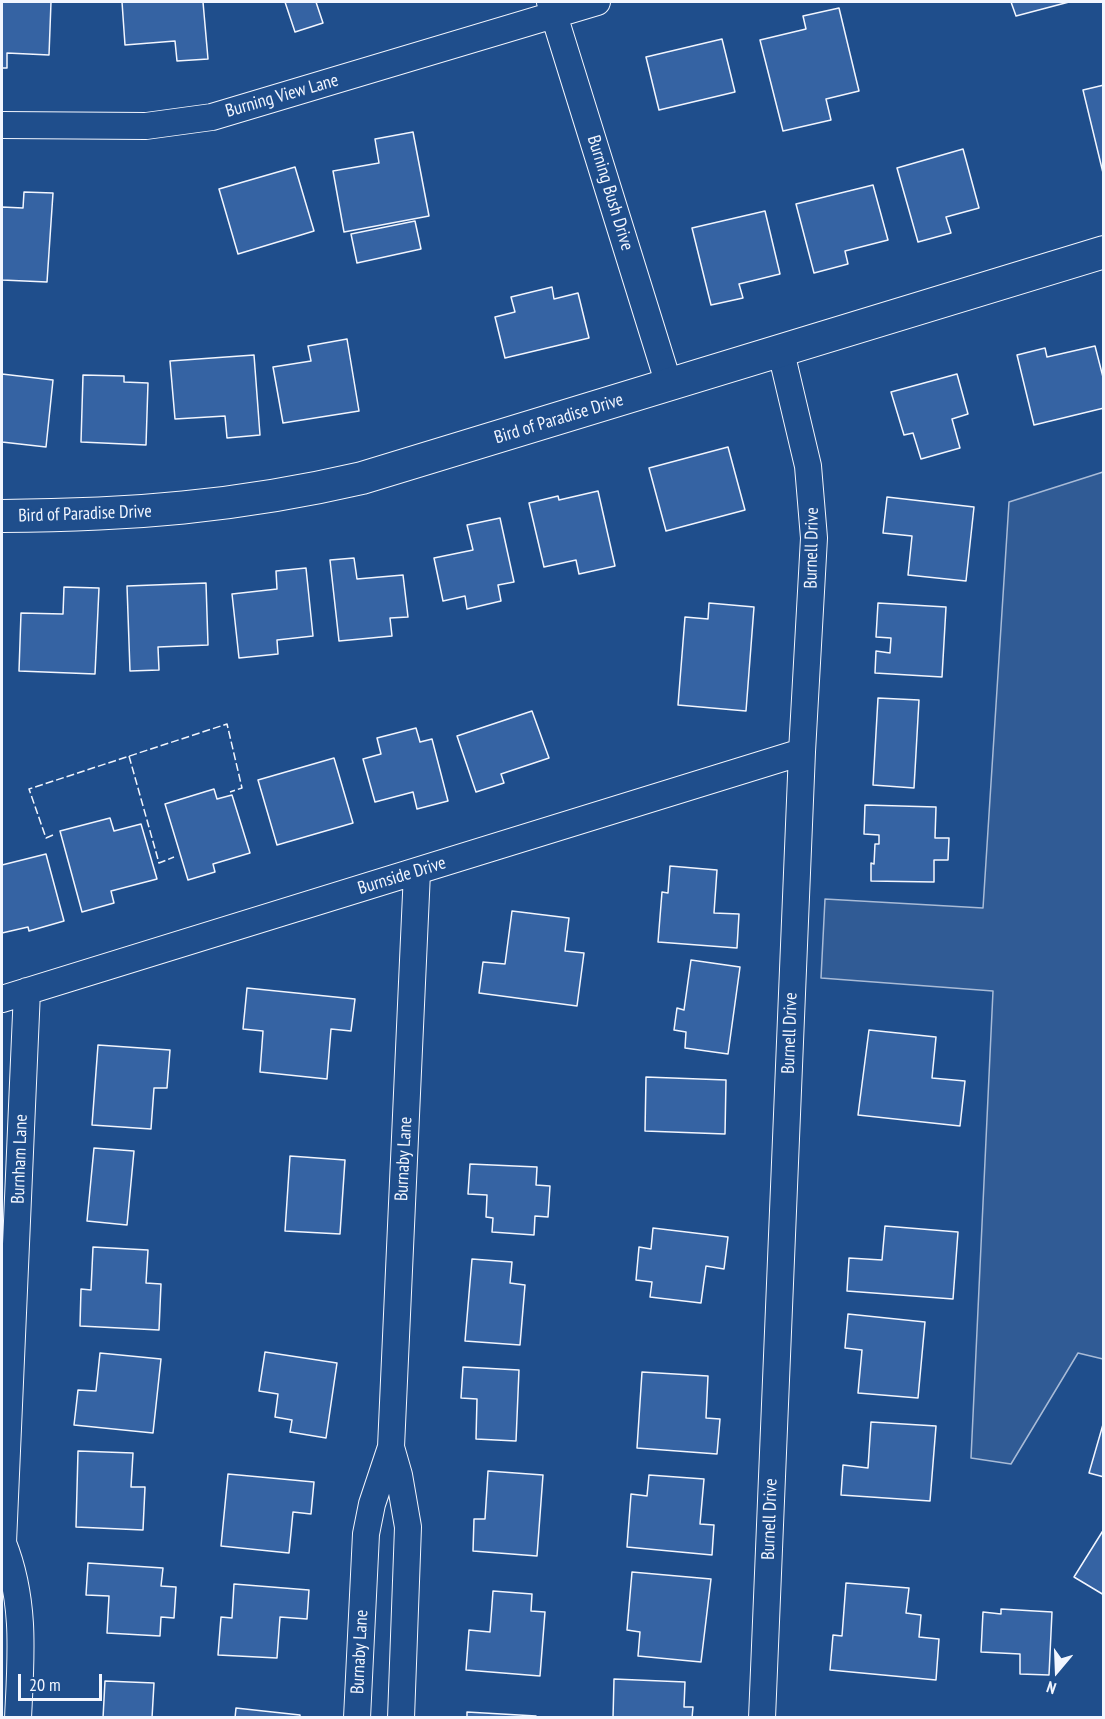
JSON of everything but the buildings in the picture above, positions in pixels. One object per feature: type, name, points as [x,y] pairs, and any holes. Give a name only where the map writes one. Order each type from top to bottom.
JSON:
[{"type":"street","name":"Burning View Lane","points":[[2,125],[146,126],[212,117],[552,8],[597,2]]},
{"type":"street","name":"Burning Bush Drive","points":[[552,8],[669,385]]},
{"type":"street","name":"Bird of Paradise Drive","points":[[2,516],[137,514],[276,497],[372,476],[1104,252]]},
{"type":"street","name":"Burnell Drive","points":[[762,1718],[814,512],[808,466],[781,352]]},
{"type":"street","name":"Burnside Drive","points":[[2,999],[802,752]]},
{"type":"street","name":"Burnaby Lane","points":[[357,1718],[366,1534],[372,1504],[390,1447],[417,872]]},
{"type":"street","name":"Burnham Lane","points":[[18,1718],[21,1609],[17,1585],[2,1545],[27,991]]},
{"type":"street","name":"Burnaby Lane","points":[[390,1447],[399,1475],[408,1527],[401,1718]]},
{"type":"shaded area","points":[[1103,472],[1103,1359],[1078,1353],[1011,1464],[971,1458],[993,991],[821,978],[825,899],[983,908],[1009,502]]},
{"type":"fence","points":[[53,835],[46,838],[29,789],[227,724],[242,788],[230,792]]},
{"type":"fence","points":[[129,756],[159,863],[174,857]]}]
